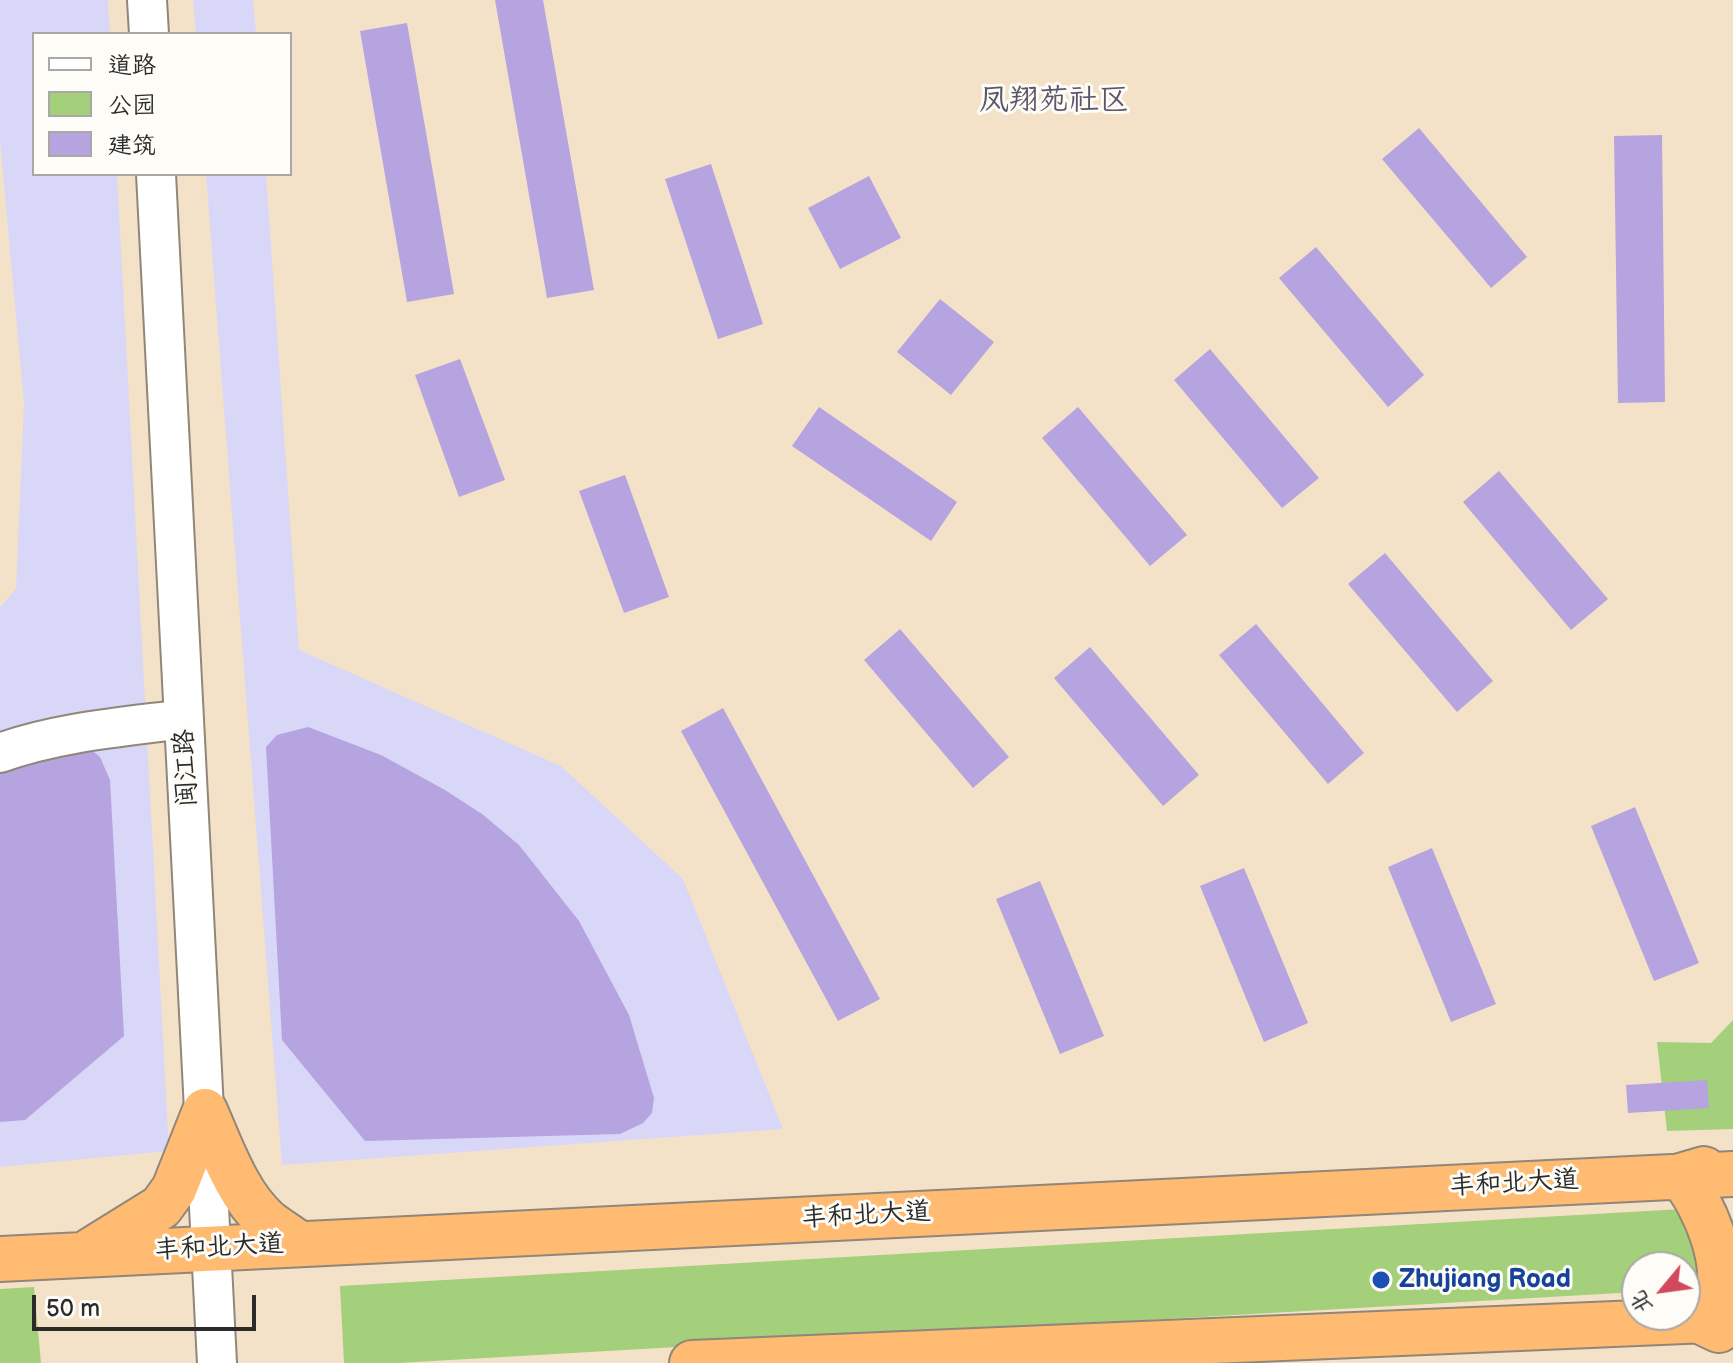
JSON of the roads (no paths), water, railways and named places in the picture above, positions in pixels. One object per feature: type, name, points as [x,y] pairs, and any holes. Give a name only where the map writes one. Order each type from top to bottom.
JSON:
[{"type":"highway","points":[[205,1111],[233,1174],[250,1200],[266,1220],[299,1244]]},
{"type":"highway","points":[[85,1254],[161,1207],[174,1189],[205,1111]]},
{"type":"highway","points":[[692,1363],[1722,1326],[1714,1307],[1721,1275],[1718,1250],[1706,1214],[1680,1176],[1733,1161]]},
{"type":"highway","name":"丰和北大道","points":[[0,1259],[1733,1174]]},
{"type":"street","points":[[147,0],[149,32]]},
{"type":"street","name":"闽江路","points":[[156,176],[217,1363]]},
{"type":"street","points":[[0,753],[22,745],[94,731],[184,719]]},
{"type":"place","name":"Zhujiang Road","points":[[1381,1280]]},
{"type":"district","name":"凤翔苑社区","points":[[1054,101]]}]
